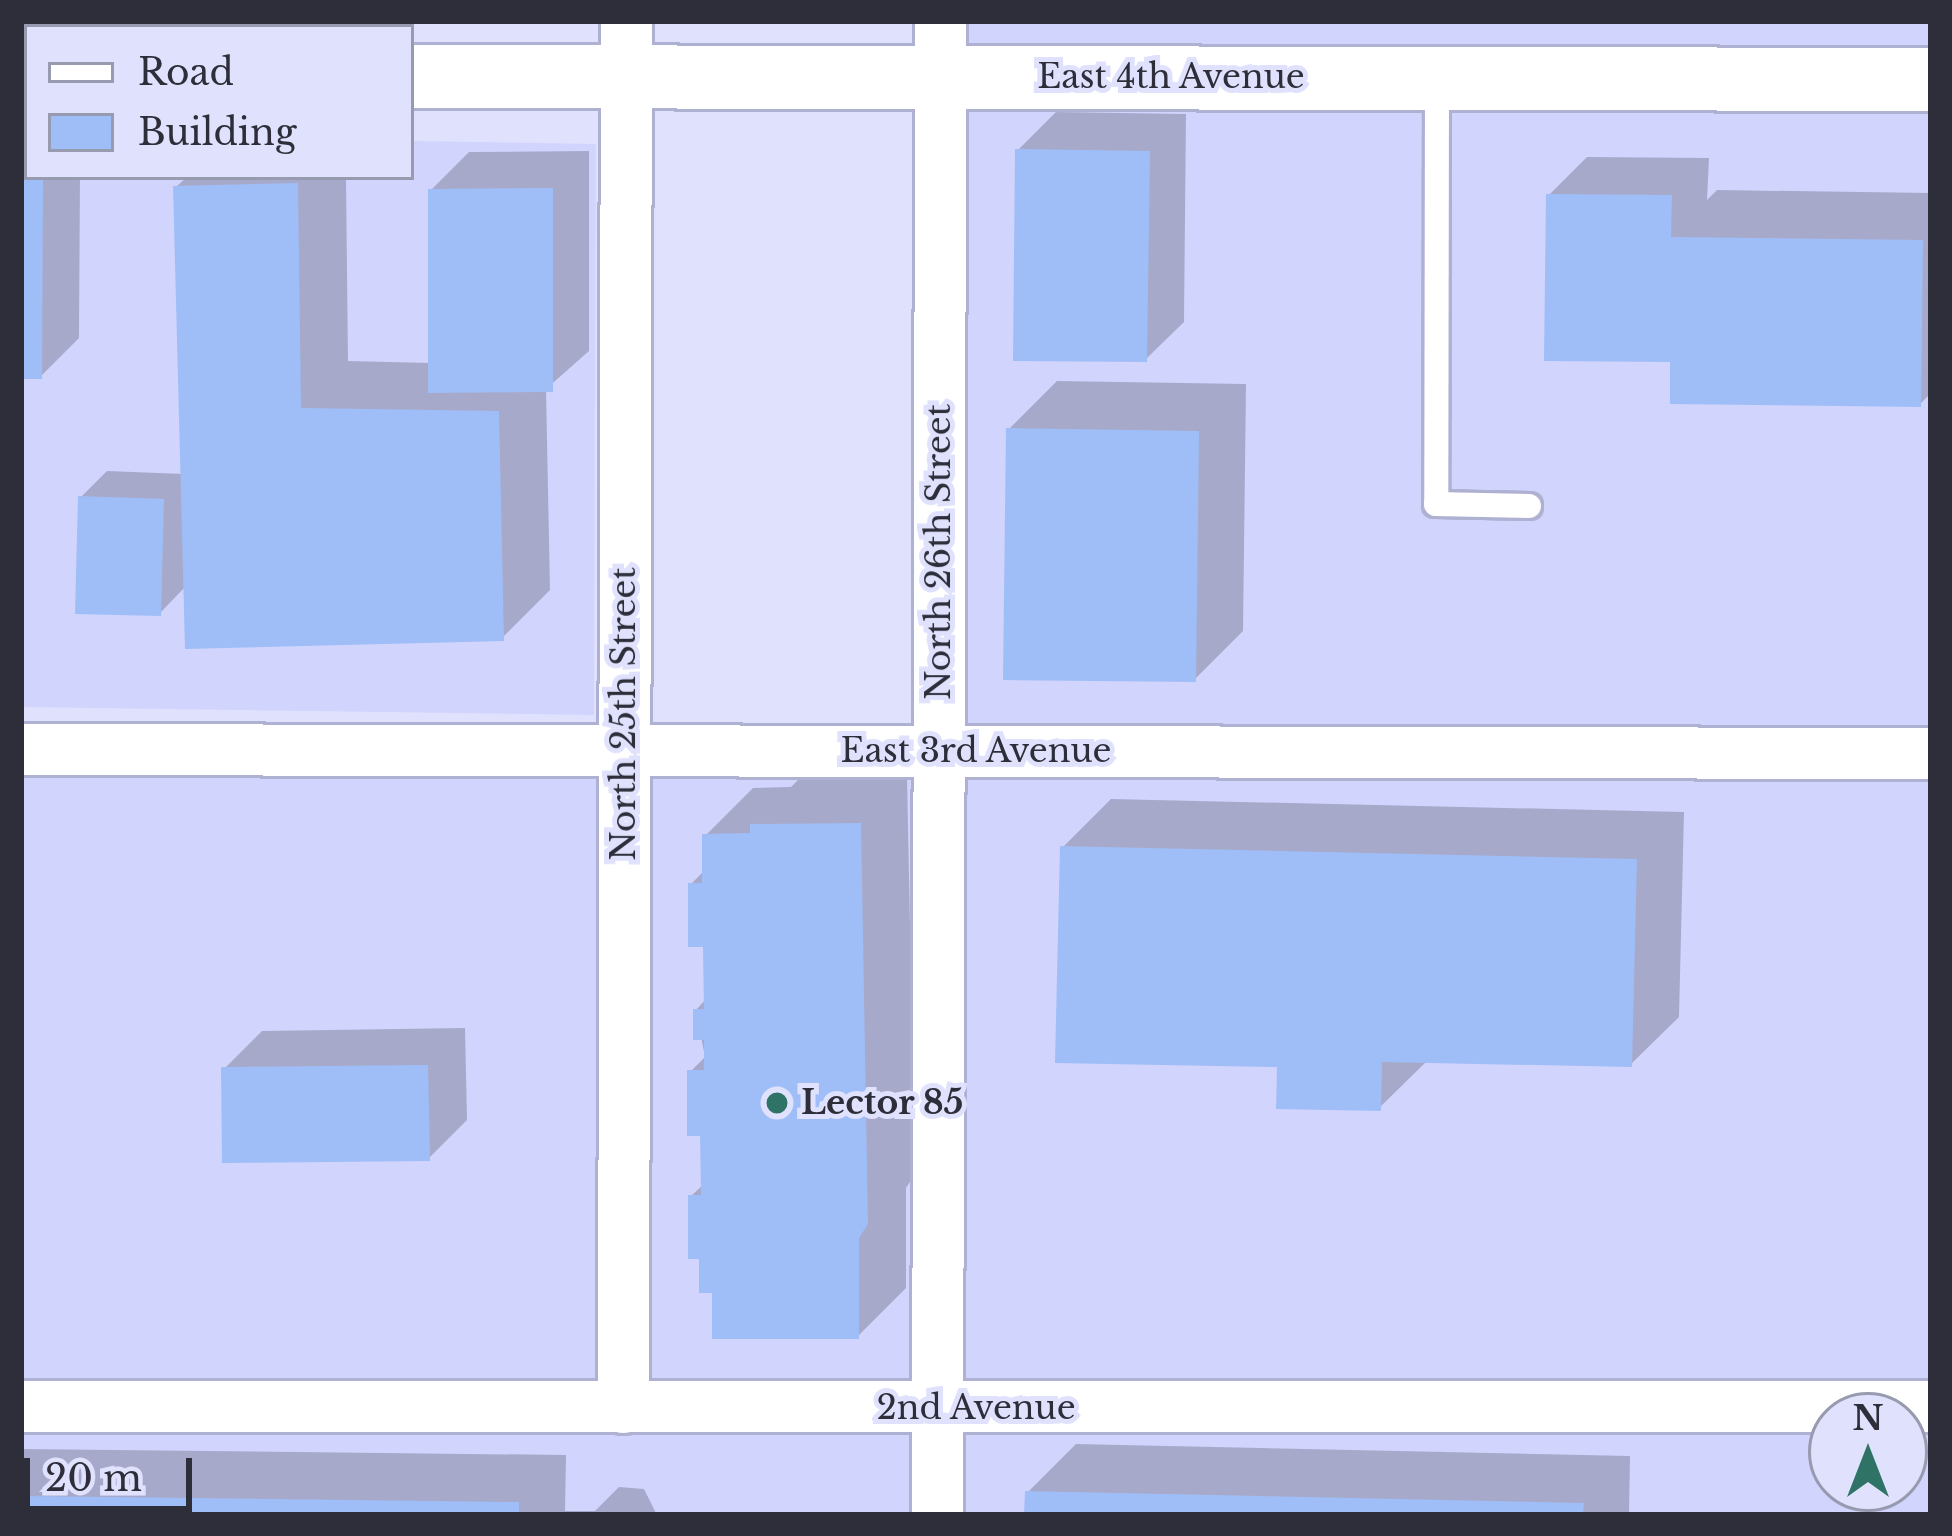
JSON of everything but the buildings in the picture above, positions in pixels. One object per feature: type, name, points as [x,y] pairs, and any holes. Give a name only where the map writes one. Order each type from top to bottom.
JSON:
[{"type":"street","name":"East 4th Avenue","points":[[414,76],[626,49],[940,49],[1437,78],[1931,79]]},
{"type":"street","name":"North 25th Street","points":[[623,1407],[626,49]]},
{"type":"street","name":"North 26th Street","points":[[937,1515],[940,49]]},
{"type":"street","name":"East 3rd Avenue","points":[[21,749],[1931,753]]},
{"type":"street","name":"2nd Avenue","points":[[21,1406],[1931,1406]]},
{"type":"lane","points":[[1437,78],[1436,504],[1529,506]]},
{"type":"shaded area","points":[[927,21],[1931,21],[1931,1515],[21,1515],[21,769],[923,778]]},
{"type":"shaded area","points":[[21,135],[24,180],[414,180],[414,141],[596,144],[594,715],[21,707]]},
{"type":"place","name":"Lector 85","points":[[777,1103]]}]
